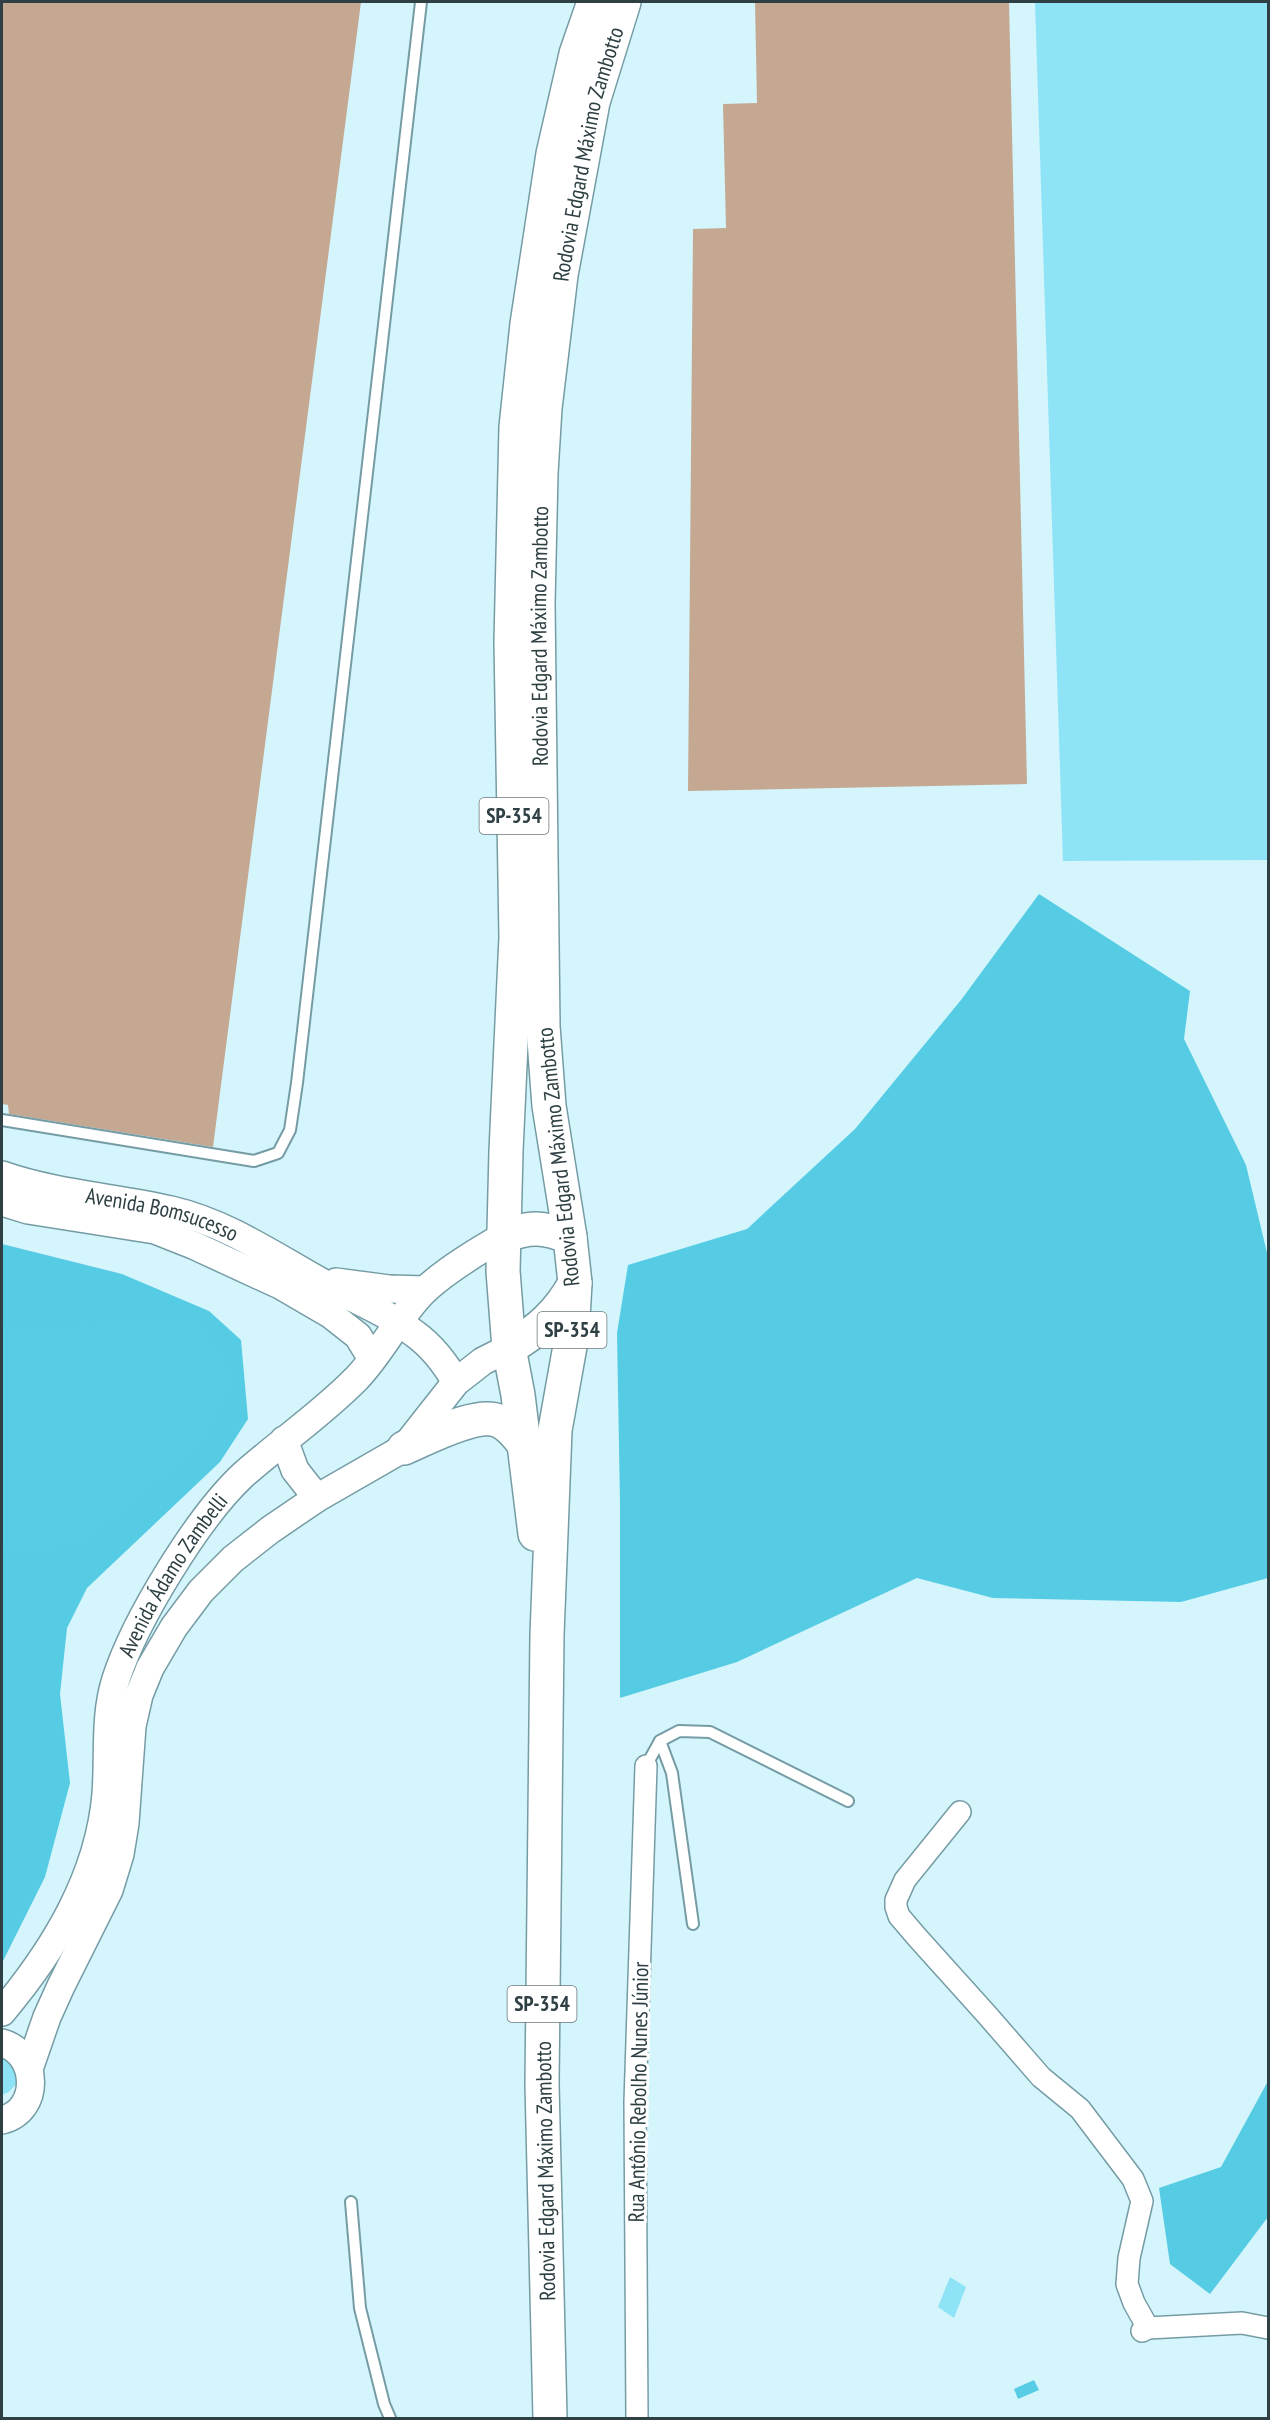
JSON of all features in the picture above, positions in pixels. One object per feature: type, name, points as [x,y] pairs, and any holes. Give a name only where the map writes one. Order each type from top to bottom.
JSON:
[{"type":"main road","name":"Rodovia Edgard Máximo Zambotto","points":[[547,1635],[518,1395],[509,1348],[504,1293],[504,1236],[516,936],[511,642],[516,428],[527,324],[553,154],[576,54],[594,2]]},
{"type":"main road","name":"Rodovia Edgard Máximo Zambotto","points":[[550,2418],[542,2084],[547,1635],[555,1430],[572,1335],[575,1283],[549,1106],[543,1026],[538,603],[541,473],[545,408],[561,275],[593,102],[624,2]]},
{"type":"main road","points":[[504,1236],[518,1230],[540,1228],[570,1237]]},
{"type":"main road","points":[[509,1348],[551,1318],[565,1302],[575,1283]]},
{"type":"main road","points":[[404,1448],[454,1427],[486,1419],[497,1420],[508,1426],[523,1443]]},
{"type":"street","name":"Avenida Bomsucesso","points":[[2,1175],[29,1185],[171,1210],[203,1218],[276,1254],[398,1322],[433,1349],[456,1382]]},
{"type":"street","name":"Avenida Bomsucesso","points":[[2,1202],[28,1210],[155,1230],[193,1245],[282,1286],[347,1326],[358,1336],[372,1359]]},
{"type":"street","name":"Avenida Ádamo Zambelli","points":[[2,2012],[37,1967],[58,1935],[84,1884],[96,1844],[106,1795],[109,1704],[117,1677],[135,1635],[185,1547],[240,1478],[357,1378],[425,1290],[504,1236]]},
{"type":"street","points":[[312,1276],[366,1287],[425,1290]]},
{"type":"street","name":"Avenida Ádamo Zambelli","points":[[2,2120],[17,2113],[25,2104],[30,2093],[29,2069],[56,1996],[109,1890],[120,1854],[125,1823],[132,1726],[139,1695],[150,1668],[174,1628],[201,1591],[233,1559],[317,1497],[404,1448],[456,1382],[483,1361],[509,1348]]},
{"type":"street","points":[[284,1440],[288,1455],[300,1479],[317,1497]]},
{"type":"street","name":"Rua Antônio Rebolho Nunes Júnior","points":[[637,2418],[635,2102],[646,1766]]},
{"type":"street","points":[[960,1812],[905,1880],[896,1900],[899,1916],[1041,2077],[1080,2109],[1133,2179],[1142,2201],[1129,2258],[1127,2284],[1145,2330],[1266,2321]]},
{"type":"street","points":[[2,2043],[17,2051],[29,2069]]},
{"type":"lane","points":[[2,1120],[254,1161],[278,1153],[290,1130],[421,2]]},
{"type":"lane","points":[[646,1766],[660,1741],[679,1731],[710,1732],[848,1801]]},
{"type":"lane","points":[[660,1741],[672,1773],[693,1924]]},
{"type":"lane","points":[[351,2202],[360,2308],[384,2404],[390,2418]]},
{"type":"shaded area","points":[[1035,2],[1268,2],[1268,860],[1063,861]]},
{"type":"shaded area","points":[[1039,894],[1190,991],[1184,1039],[1246,1165],[1268,1257],[1268,1578],[1181,1602],[993,1598],[917,1578],[737,1662],[620,1698],[617,1333],[628,1265],[747,1229],[855,1129],[961,1000]]},
{"type":"shaded area","points":[[2,1244],[122,1274],[209,1311],[241,1340],[248,1419],[220,1462],[87,1588],[67,1628],[60,1694],[70,1783],[45,1877],[2,1963]]},
{"type":"shaded area","points":[[201,1326],[231,1381],[196,1444],[140,1494],[81,1541],[34,1548],[2,1549],[2,1328]]},
{"type":"shaded area","points":[[2,2050],[5,2050],[19,2081],[9,2092],[2,2095]]},
{"type":"shaded area","points":[[1268,2081],[1268,2217],[1210,2294],[1170,2264],[1159,2188],[1221,2167]]},
{"type":"shaded area","points":[[950,2277],[966,2287],[954,2318],[938,2307]]},
{"type":"shaded area","points":[[1034,2380],[1039,2390],[1018,2399],[1014,2389]]},
{"type":"building","points":[[2,2],[361,2],[213,1147],[9,1114],[8,1105],[2,1104]]},
{"type":"building","points":[[755,2],[1009,2],[1027,784],[688,791],[693,229],[726,228],[723,104],[757,103]]}]
